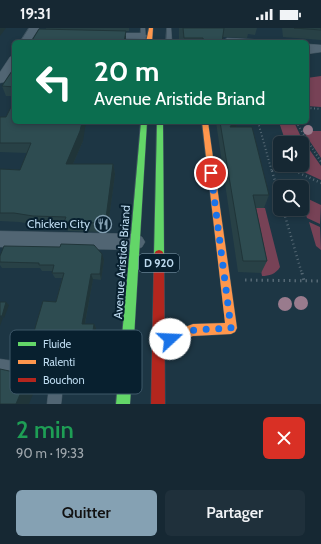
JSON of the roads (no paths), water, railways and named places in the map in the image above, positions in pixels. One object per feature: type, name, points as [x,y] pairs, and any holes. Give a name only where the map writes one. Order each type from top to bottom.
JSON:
[{"type":"main road","points":[[144,37],[151,28]]},
{"type":"main road","points":[[161,28],[161,40]]},
{"type":"main road","name":"Avenue Aristide Briand","points":[[129,330],[144,124]]},
{"type":"main road","name":"D 920","points":[[158,404],[160,124]]},
{"type":"main road","points":[[159,343],[194,330],[231,328],[205,124]]},
{"type":"main road","name":"Avenue Aristide Briand","points":[[123,404],[124,394]]},
{"type":"street","points":[[26,40],[34,28]]},
{"type":"street","points":[[90,35],[144,37]]},
{"type":"street","points":[[309,51],[321,48]]},
{"type":"street","points":[[12,61],[0,80],[12,81]]},
{"type":"street","points":[[0,239],[136,242]]},
{"type":"lane","points":[[169,28],[169,40]]},
{"type":"lane","points":[[309,46],[321,48]]},
{"type":"lane","points":[[0,365],[10,367]]},
{"type":"lane","points":[[54,394],[54,404]]},
{"type":"place","name":"Chicken City","points":[[103,224]]}]
